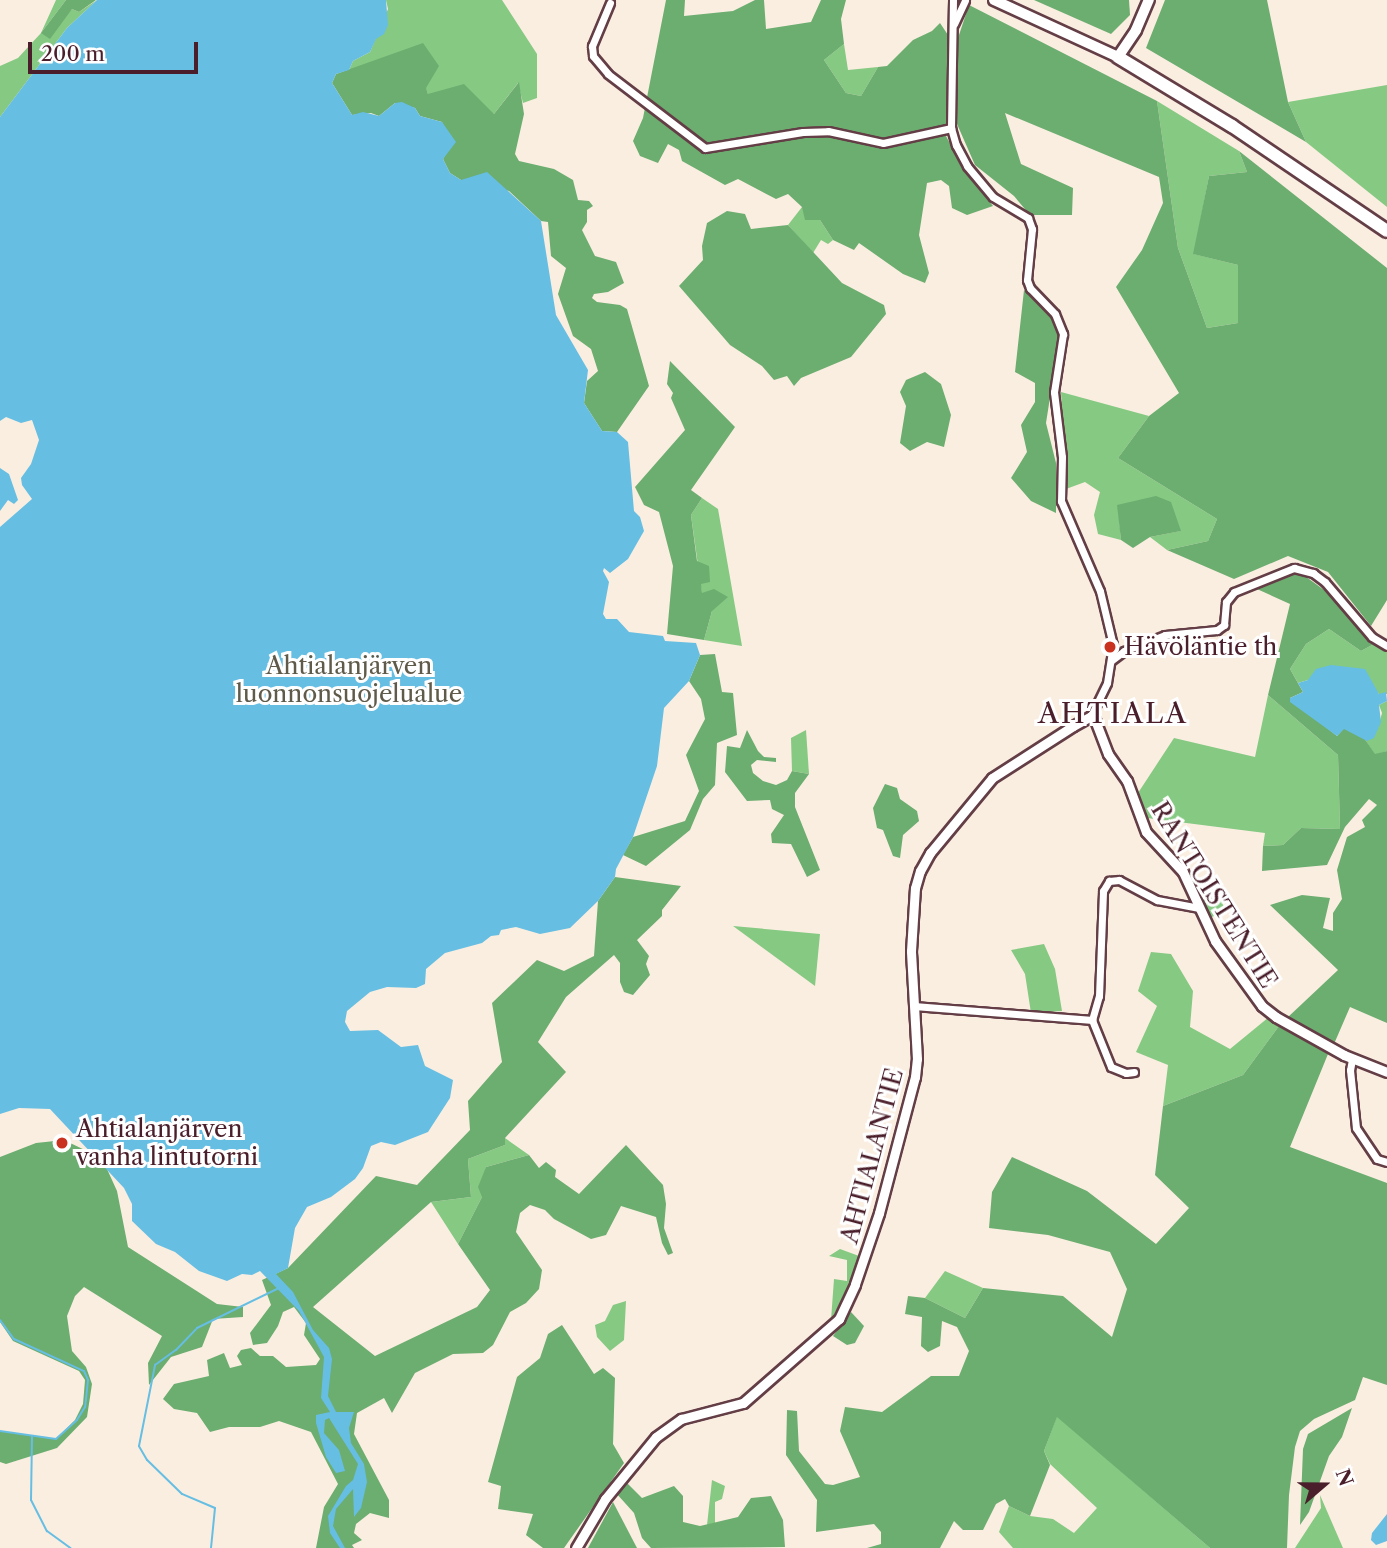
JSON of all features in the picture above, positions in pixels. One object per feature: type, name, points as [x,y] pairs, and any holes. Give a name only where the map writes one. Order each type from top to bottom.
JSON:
[{"type":"highway","points":[[1118,57],[1232,126],[1387,231]]},
{"type":"highway","points":[[1329,193],[1387,241]]},
{"type":"main road","points":[[995,0],[1118,57],[1149,0]]},
{"type":"street","points":[[953,0],[951,128],[967,166],[993,197],[1023,214],[1032,229],[1027,280],[1030,289],[1055,314],[1063,334],[1054,392],[1062,457],[1061,501],[1100,591],[1113,645],[1107,683],[1091,716]]},
{"type":"street","points":[[954,24],[965,0]]},
{"type":"street","points":[[610,3],[592,46],[593,56],[608,74],[705,148],[803,132],[828,131],[883,143],[951,128]]},
{"type":"street","points":[[1112,661],[1124,651],[1165,635],[1217,630],[1224,625],[1226,602],[1234,592],[1294,568],[1313,573],[1325,582],[1372,637],[1387,646]]},
{"type":"street","points":[[1113,645],[1124,651]]},
{"type":"street","name":"RANTOISTENTIE","points":[[1091,716],[1108,754],[1127,780],[1146,832],[1183,872],[1231,967],[1262,1006],[1286,1024],[1352,1059],[1387,1072]]},
{"type":"street","name":"AHTIALANTIE","points":[[576,1548],[605,1499],[656,1437],[681,1419],[743,1402],[839,1319],[855,1284],[879,1213],[915,1077],[911,951],[915,888],[930,853],[992,778],[1091,716]]},
{"type":"street","points":[[1134,1072],[1126,1073],[1111,1067],[1092,1020],[1099,996],[1103,891],[1109,881],[1124,881],[1157,900],[1199,908]]},
{"type":"street","points":[[914,1006],[1092,1020]]},
{"type":"street","points":[[1352,1059],[1350,1070],[1356,1129],[1377,1158],[1387,1162]]},
{"type":"green space","points":[[56,0],[66,0],[41,33]]},
{"type":"green space","points":[[66,0],[96,0],[79,12],[72,9],[50,39],[41,33]]},
{"type":"green space","points":[[97,0],[67,28],[0,117],[0,66],[18,58],[41,33],[72,9],[79,12]]},
{"type":"green space","points":[[386,0],[502,0],[537,54],[537,98],[523,103],[518,83],[494,114],[428,94],[426,89],[349,70],[353,61],[370,52],[388,9]]},
{"type":"green space","points":[[666,0],[685,0],[684,16],[733,11],[755,0],[764,0],[766,29],[811,22],[821,0],[846,0],[841,19],[844,44],[824,60],[846,93],[861,96],[878,67],[887,66],[913,40],[932,31],[940,23],[948,35],[946,136],[965,172],[993,206],[967,215],[952,208],[949,186],[941,180],[927,183],[919,235],[929,273],[925,283],[903,274],[859,243],[854,250],[833,240],[820,220],[805,220],[802,207],[788,194],[776,199],[738,179],[725,185],[682,161],[679,150],[668,144],[658,163],[640,156],[633,141],[643,118]]},
{"type":"green space","points":[[1034,0],[1129,0],[1130,15],[1111,34]]},
{"type":"green space","points":[[1165,0],[1267,0],[1288,102],[1306,142],[1146,48]]},
{"type":"green space","points":[[969,5],[1157,101],[1178,248],[1207,328],[1238,323],[1238,265],[1193,254],[1209,176],[1247,172],[1239,151],[1387,268],[1387,600],[1371,626],[1328,572],[1288,556],[1234,579],[1167,550],[1208,541],[1217,519],[1118,458],[1149,416],[1179,393],[1116,287],[1142,250],[1163,203],[1159,177],[1005,113],[1021,164],[1073,188],[1072,215],[1030,215],[1014,196],[975,165],[957,124],[958,38]]},
{"type":"green space","points":[[423,43],[439,66],[426,88],[428,94],[464,84],[494,114],[519,82],[524,114],[515,154],[519,161],[554,169],[573,180],[578,200],[589,201],[593,206],[587,210],[587,222],[582,230],[595,256],[616,262],[624,283],[608,292],[594,294],[592,298],[597,302],[620,305],[627,309],[649,386],[617,432],[602,431],[584,403],[587,381],[598,371],[591,349],[573,336],[558,294],[566,268],[551,256],[548,222],[541,221],[509,191],[461,180],[450,173],[443,159],[448,150],[442,122],[420,116],[415,108],[395,103],[379,116],[371,113],[352,115],[332,83],[336,74]]},
{"type":"green space","points":[[844,44],[848,70],[878,67],[861,96],[846,93],[824,60]]},
{"type":"green space","points":[[1387,85],[1387,207],[1306,142],[1288,102]]},
{"type":"green space","points":[[1157,101],[1239,151],[1247,172],[1209,176],[1194,254],[1238,265],[1238,323],[1207,328],[1178,248]]},
{"type":"green space","points":[[802,207],[820,220],[833,240],[828,244],[821,240],[813,253],[788,225]]},
{"type":"green space","points":[[727,211],[745,214],[751,229],[788,225],[842,283],[884,305],[886,314],[851,357],[801,378],[794,386],[787,376],[774,380],[762,366],[730,345],[679,286],[703,260],[702,246],[707,223]]},
{"type":"green space","points":[[1024,290],[1055,322],[1059,340],[1046,423],[1056,463],[1056,513],[1031,501],[1011,478],[1027,452],[1021,425],[1035,402],[1035,383],[1015,372]]},
{"type":"green space","points":[[670,361],[735,427],[691,490],[702,498],[691,515],[697,561],[709,566],[710,582],[701,584],[702,593],[714,589],[728,597],[712,611],[704,640],[667,634],[673,566],[659,512],[644,505],[635,487],[685,430],[671,398],[673,393],[667,384]]},
{"type":"green space","points":[[925,372],[941,384],[951,415],[944,447],[927,442],[910,451],[900,443],[906,406],[900,392],[906,380]]},
{"type":"green space","points":[[1061,392],[1149,416],[1118,458],[1217,519],[1208,541],[1167,550],[1150,537],[1180,531],[1118,505],[1121,540],[1098,534],[1094,515],[1100,492],[1085,482],[1066,489]]},
{"type":"green space","points":[[1156,496],[1171,502],[1181,531],[1150,537],[1133,548],[1121,540],[1117,505]]},
{"type":"green space","points":[[702,498],[718,509],[742,646],[704,640],[712,611],[702,594],[691,515]]},
{"type":"green space","points":[[1298,571],[1331,595],[1374,644],[1361,651],[1329,629],[1306,644],[1290,669],[1303,692],[1290,698],[1337,736],[1344,728],[1364,738],[1375,754],[1387,751],[1387,1023],[1350,1007],[1334,1044],[1287,1018],[1338,970],[1270,905],[1302,895],[1330,898],[1323,928],[1333,931],[1333,913],[1342,899],[1337,870],[1347,837],[1365,827],[1362,820],[1377,805],[1369,799],[1345,827],[1327,865],[1262,871],[1263,846],[1283,845],[1301,828],[1340,829],[1338,755],[1268,695],[1290,604],[1248,585]]},
{"type":"green space","points":[[1329,629],[1361,651],[1374,644],[1387,649],[1387,694],[1379,694],[1375,689],[1308,680],[1298,683],[1290,669],[1306,644]]},
{"type":"green space","points":[[715,654],[722,692],[733,693],[737,735],[717,743],[715,785],[703,799],[690,830],[646,866],[623,855],[633,837],[685,821],[699,791],[686,755],[705,719],[701,699],[689,681],[700,655]]},
{"type":"green space","points":[[1268,695],[1338,755],[1340,829],[1301,828],[1283,845],[1263,846],[1265,833],[1147,818],[1138,793],[1174,738],[1255,757]]},
{"type":"green space","points":[[1387,701],[1387,751],[1375,755],[1364,738],[1378,728],[1382,713],[1379,705]]},
{"type":"green space","points":[[747,730],[764,757],[776,758],[776,762],[757,760],[751,765],[753,773],[763,781],[776,785],[787,780],[792,771],[809,774],[795,793],[795,807],[820,870],[807,877],[791,844],[772,843],[771,834],[784,815],[772,809],[770,800],[747,801],[725,772],[727,746],[740,748]]},
{"type":"green space","points":[[806,730],[809,774],[792,771],[791,738]]},
{"type":"green space","points":[[885,784],[897,788],[900,799],[917,811],[919,821],[903,835],[900,858],[893,856],[883,830],[877,828],[873,808]]},
{"type":"green space","points":[[615,877],[681,886],[662,910],[662,916],[637,940],[649,956],[646,964],[650,975],[633,995],[624,992],[620,982],[620,963],[614,955],[566,997],[538,1042],[566,1072],[505,1138],[505,1145],[468,1159],[471,1197],[431,1202],[313,1307],[375,1356],[477,1307],[490,1290],[458,1244],[482,1197],[478,1187],[486,1167],[529,1155],[539,1168],[546,1162],[556,1170],[555,1177],[579,1194],[626,1145],[663,1185],[666,1204],[664,1228],[673,1253],[668,1255],[662,1243],[656,1217],[621,1206],[606,1235],[591,1239],[554,1219],[545,1210],[530,1205],[520,1213],[516,1232],[542,1270],[539,1289],[526,1303],[510,1312],[493,1345],[483,1353],[453,1354],[415,1373],[392,1413],[384,1398],[357,1413],[354,1434],[389,1500],[389,1518],[370,1513],[356,1524],[354,1533],[362,1540],[352,1545],[354,1548],[316,1548],[324,1507],[338,1484],[311,1432],[279,1421],[260,1427],[229,1427],[210,1432],[197,1413],[174,1409],[163,1399],[174,1384],[209,1376],[207,1360],[224,1353],[230,1368],[242,1365],[237,1356],[241,1350],[251,1348],[260,1356],[273,1356],[286,1367],[316,1365],[320,1359],[304,1335],[306,1323],[294,1307],[283,1312],[267,1343],[253,1345],[250,1333],[271,1305],[262,1280],[288,1268],[376,1176],[417,1185],[470,1130],[468,1101],[502,1062],[492,1003],[537,960],[564,971],[594,956],[598,901]]},
{"type":"green space","points":[[1216,888],[1226,911],[1206,919],[1197,896]]},
{"type":"green space","points":[[733,926],[820,934],[815,986]]},
{"type":"green space","points":[[1044,944],[1055,969],[1062,1011],[1031,1013],[1025,974],[1011,950]]},
{"type":"green space","points":[[1151,952],[1171,954],[1193,991],[1190,1027],[1230,1049],[1269,1017],[1279,1026],[1243,1075],[1163,1106],[1168,1065],[1136,1052],[1157,1006],[1138,991]]},
{"type":"green space","points":[[1279,1026],[1328,1054],[1290,1147],[1387,1183],[1387,1385],[1363,1377],[1355,1400],[1314,1419],[1300,1431],[1295,1447],[1289,1495],[1287,1548],[1210,1548],[1057,1417],[1044,1451],[1050,1465],[1030,1516],[1009,1506],[1005,1499],[996,1504],[983,1530],[963,1530],[954,1521],[940,1548],[867,1548],[881,1544],[881,1532],[874,1524],[816,1532],[817,1500],[786,1455],[787,1410],[797,1411],[799,1451],[825,1484],[833,1485],[860,1477],[840,1431],[845,1407],[882,1412],[931,1376],[959,1376],[969,1351],[957,1327],[942,1321],[940,1346],[928,1352],[921,1346],[922,1317],[905,1314],[908,1296],[925,1298],[965,1318],[983,1288],[1063,1296],[1112,1337],[1127,1289],[1110,1252],[1048,1235],[989,1228],[992,1192],[1012,1157],[1087,1191],[1156,1244],[1189,1208],[1155,1175],[1163,1106],[1243,1075]]},
{"type":"green space","points":[[505,1138],[529,1155],[486,1167],[482,1197],[458,1244],[431,1202],[471,1197],[468,1159],[505,1145]]},
{"type":"green space","points":[[64,1140],[91,1153],[107,1169],[117,1191],[128,1247],[217,1304],[243,1307],[243,1317],[213,1319],[202,1347],[171,1357],[149,1385],[148,1363],[162,1336],[84,1287],[75,1296],[67,1316],[72,1351],[86,1367],[92,1384],[87,1417],[57,1448],[6,1464],[0,1462],[0,1431],[56,1439],[75,1420],[83,1404],[85,1380],[79,1371],[13,1341],[0,1322],[0,1157],[36,1143]]},
{"type":"green space","points":[[840,1249],[859,1256],[851,1282],[831,1320],[834,1279],[847,1281],[847,1260],[829,1256]]},
{"type":"green space","points":[[945,1271],[983,1288],[965,1318],[925,1298]]},
{"type":"green space","points":[[626,1301],[624,1340],[610,1351],[597,1337],[595,1325],[605,1321],[613,1305]]},
{"type":"green space","points":[[851,1312],[864,1326],[855,1343],[847,1345],[833,1336]]},
{"type":"green space","points":[[562,1325],[594,1374],[603,1368],[615,1378],[613,1444],[624,1463],[564,1548],[543,1548],[526,1535],[533,1514],[498,1509],[501,1486],[488,1482],[517,1377],[540,1358],[548,1334]]},
{"type":"green space","points":[[1352,1408],[1342,1437],[1329,1456],[1309,1512],[1300,1525],[1303,1449],[1308,1434]]},
{"type":"green space","points":[[1057,1416],[1210,1548],[1013,1548],[999,1532],[1009,1506],[1030,1516],[1053,1519],[1074,1533],[1097,1508],[1050,1464],[1044,1451]]},
{"type":"green space","points":[[624,1480],[642,1498],[674,1486],[683,1496],[683,1522],[700,1526],[738,1517],[751,1498],[771,1496],[783,1520],[785,1547],[651,1548],[642,1538],[634,1513],[616,1493]]},
{"type":"green space","points":[[712,1480],[725,1486],[722,1499],[715,1502],[715,1523],[707,1525]]},
{"type":"green space","points":[[1320,1495],[1343,1548],[1295,1548],[1321,1508]]},
{"type":"green space","points":[[613,1502],[637,1548],[588,1548]]},
{"type":"water","name":"Ahtialanjärven luonnonsuojelualue","points":[[97,0],[386,0],[388,25],[384,34],[376,39],[370,52],[353,61],[349,70],[336,74],[332,83],[352,115],[363,112],[379,116],[395,103],[402,102],[415,108],[420,116],[442,122],[456,142],[443,159],[450,173],[461,180],[487,172],[541,221],[556,315],[588,370],[584,403],[602,431],[617,432],[628,442],[634,511],[640,517],[644,531],[628,559],[610,573],[604,568],[609,582],[603,614],[606,619],[617,619],[629,632],[663,636],[665,641],[696,643],[700,655],[689,681],[664,708],[657,766],[633,837],[616,869],[615,877],[598,901],[570,928],[540,934],[516,927],[501,930],[499,935],[491,936],[482,943],[445,953],[426,969],[425,984],[416,988],[387,987],[370,992],[347,1011],[345,1022],[350,1031],[378,1030],[401,1047],[418,1045],[425,1066],[453,1080],[450,1098],[428,1132],[395,1145],[381,1142],[371,1146],[363,1168],[355,1179],[331,1197],[307,1207],[295,1228],[288,1268],[276,1274],[293,1292],[313,1330],[329,1348],[332,1359],[328,1396],[336,1412],[354,1412],[349,1428],[351,1443],[364,1464],[367,1482],[361,1508],[354,1517],[353,1489],[336,1509],[333,1526],[345,1548],[340,1548],[330,1533],[328,1516],[346,1486],[353,1480],[358,1464],[329,1418],[325,1420],[324,1433],[339,1450],[345,1471],[336,1473],[326,1457],[316,1423],[316,1415],[330,1412],[321,1398],[324,1357],[299,1311],[260,1271],[252,1275],[242,1274],[227,1281],[199,1271],[175,1252],[156,1244],[132,1221],[132,1204],[124,1188],[50,1109],[19,1108],[0,1114],[0,527],[32,499],[22,485],[21,478],[31,464],[39,440],[32,420],[21,423],[6,417],[0,421],[0,117],[67,28]]},
{"type":"water","points":[[0,468],[9,474],[18,500],[14,504],[8,500],[0,511]]},
{"type":"water","points":[[1331,665],[1365,669],[1379,694],[1386,692],[1387,701],[1379,705],[1381,722],[1374,738],[1367,741],[1344,729],[1337,736],[1290,702],[1290,698],[1303,692],[1298,683],[1308,680],[1316,669]]},
{"type":"water","points":[[1387,1514],[1387,1541],[1376,1545],[1371,1540],[1372,1533]]},
{"type":"waterway","points":[[211,1548],[215,1508],[182,1494],[147,1460],[139,1446],[155,1365],[176,1350],[197,1328],[277,1289]]},
{"type":"waterway","points":[[0,1320],[14,1339],[84,1371],[88,1380],[85,1407],[77,1420],[56,1439],[0,1431]]},
{"type":"waterway","points":[[32,1437],[31,1500],[47,1531],[70,1548]]},
{"type":"place","name":"Hävöläntie th","points":[[1110,647]]},
{"type":"place","name":"Ahtialanjärven vanha lintutorni","points":[[62,1143]]},
{"type":"district","name":"AHTIALA","points":[[1113,713]]}]
